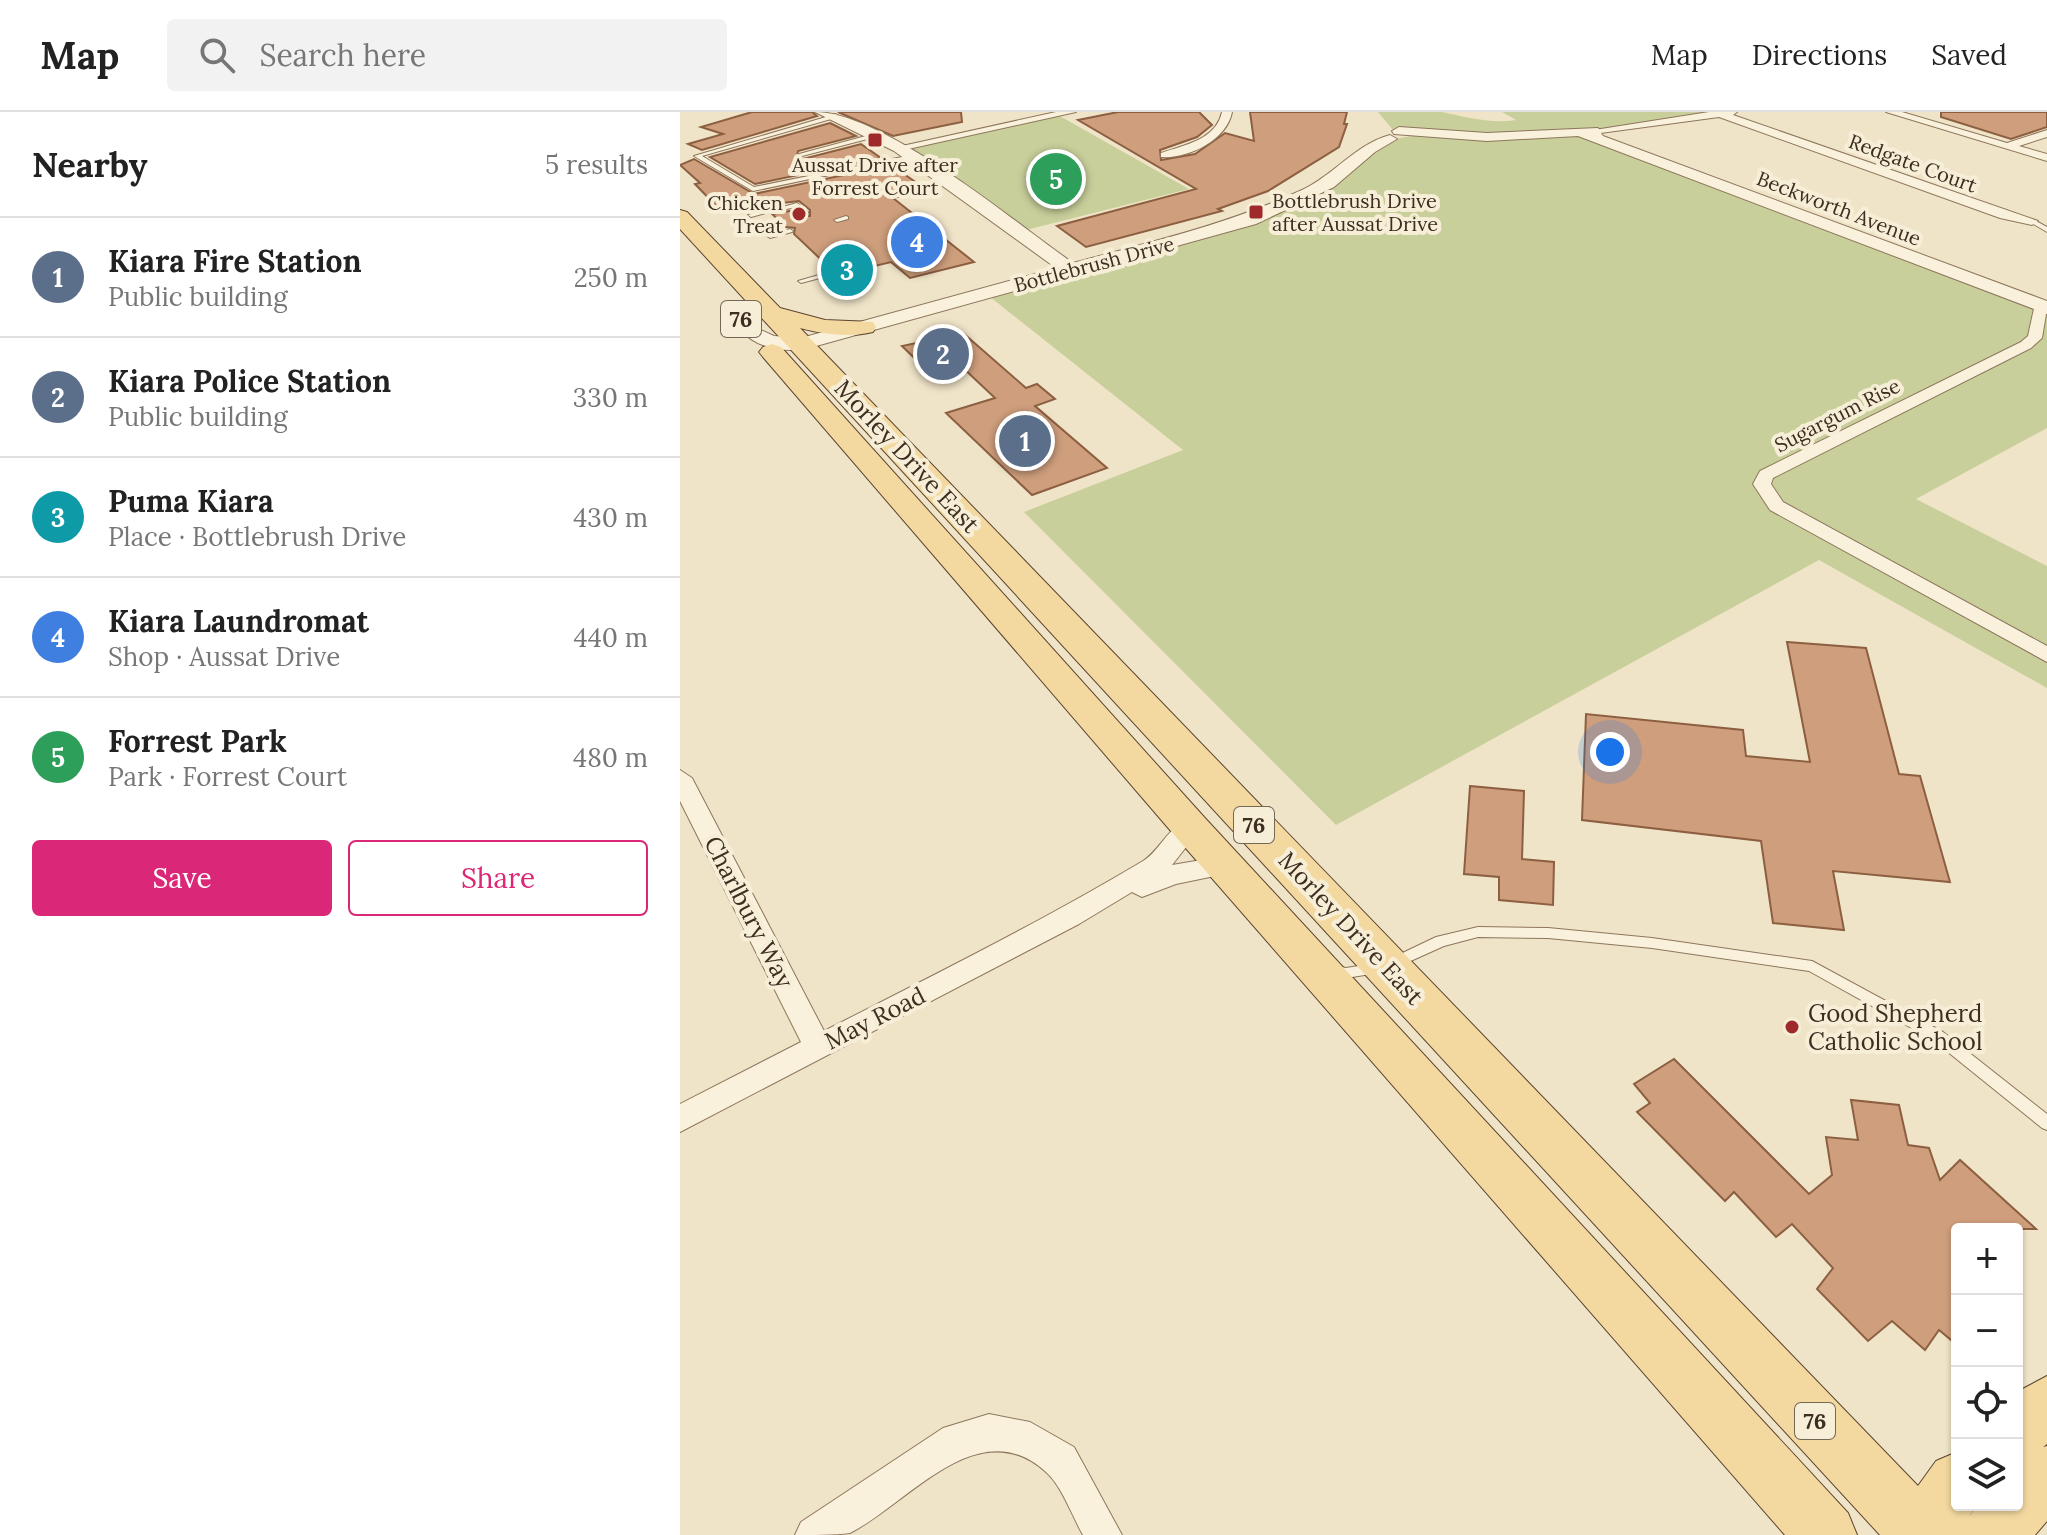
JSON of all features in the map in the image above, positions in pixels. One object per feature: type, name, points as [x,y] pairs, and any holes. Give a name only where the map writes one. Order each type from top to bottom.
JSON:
[{"type":"main road","name":"Morley Drive East","points":[[683,222],[802,344],[863,432],[958,537],[1387,967],[1922,1535]]},
{"type":"main road","points":[[773,313],[824,327],[864,327]]},
{"type":"main road","name":"Morley Drive East","points":[[746,324],[802,384],[863,432]]},
{"type":"main road","name":"Morley Drive East","points":[[958,537],[1190,827],[1808,1515],[1841,1535]]},
{"type":"main road","points":[[2023,1426],[2047,1405]]},
{"type":"main road","points":[[1993,1535],[2047,1476]]},
{"type":"main road","points":[[1940,1535],[1937,1515],[1951,1487]]},
{"type":"street","points":[[905,152],[1039,115],[1071,112]]},
{"type":"street","points":[[1165,155],[1216,133],[1225,124],[1227,112]]},
{"type":"street","points":[[1891,112],[2047,158]]},
{"type":"street","points":[[1586,131],[1727,113]]},
{"type":"street","name":"Redgate Court","points":[[1727,113],[2004,215],[2032,221]]},
{"type":"street","points":[[829,114],[877,135],[905,152],[1071,270]]},
{"type":"street","name":"Bottlebrush Drive","points":[[746,324],[770,342],[802,344],[1210,232],[1278,209],[1328,184],[1370,143],[1394,132],[1509,137],[1586,131]]},
{"type":"street","name":"Beckworth Avenue","points":[[1586,131],[1616,148],[2044,308]]},
{"type":"street","points":[[2008,146],[2047,133]]},
{"type":"street","name":"Sugargum Rise","points":[[2044,308],[2035,338],[2026,345],[1766,475],[1762,484],[1776,506],[2047,655]]},
{"type":"street","points":[[802,344],[795,352],[793,367],[802,384]]},
{"type":"street","name":"Charlbury Way","points":[[680,778],[818,1047]]},
{"type":"street","name":"May Road","points":[[680,1119],[1070,917],[1161,862],[1190,827]]},
{"type":"street","name":"May Road","points":[[1070,917],[1172,875],[1225,865]]},
{"type":"street","points":[[814,1535],[956,1441],[989,1432],[1030,1440],[1061,1460],[1103,1535]]},
{"type":"lane","points":[[829,114],[697,156],[717,165],[744,187],[753,189],[905,152]]},
{"type":"lane","points":[[801,154],[877,135]]},
{"type":"lane","points":[[751,215],[797,205],[810,216]]},
{"type":"lane","points":[[837,220],[846,218]]},
{"type":"lane","name":"Redgate Court","points":[[2032,221],[2047,220]]},
{"type":"lane","points":[[2032,221],[2047,230]]},
{"type":"lane","points":[[770,236],[790,231]]},
{"type":"lane","points":[[861,266],[870,264]]},
{"type":"lane","points":[[801,281],[833,273]]},
{"type":"lane","points":[[1316,966],[1346,973],[1387,967],[1441,941],[1478,932],[1548,933],[1652,943],[1812,966],[1938,1036],[2047,1123]]},
{"type":"green space","points":[[1378,112],[1442,112],[1497,121],[1516,120],[1502,112],[1732,112],[1582,132],[2047,310],[2047,428],[1916,499],[2047,566],[2047,688],[1819,560],[1336,825],[1024,512],[1183,450],[985,293],[1210,232],[1343,173],[1395,139],[1416,135],[1393,130]]},
{"type":"green space","points":[[1058,115],[1189,189],[1018,232],[899,148]]},
{"type":"building","points":[[752,112],[812,112],[817,116],[702,150],[688,144],[723,134],[701,127]]},
{"type":"building","points":[[838,112],[961,112],[962,122],[893,136]]},
{"type":"building","points":[[1118,112],[1199,112],[1212,125],[1197,137],[1160,150],[1161,160],[1195,154],[1225,133],[1254,141],[1250,112],[1347,112],[1344,124],[1347,124],[1339,147],[1268,191],[1218,209],[1222,211],[1086,247],[1057,226],[1196,189],[1078,120]]},
{"type":"building","points":[[1941,112],[2047,112],[2047,127],[2011,139],[1941,117]]},
{"type":"building","points":[[830,123],[856,136],[798,151],[797,156],[803,159],[861,144],[881,158],[755,184],[710,157]]},
{"type":"building","points":[[694,159],[754,194],[891,165],[927,190],[893,198],[974,262],[910,278],[891,262],[875,266],[869,259],[855,265],[859,270],[838,276],[836,269],[831,269],[794,234],[795,228],[786,227],[772,214],[795,210],[802,216],[810,216],[810,210],[799,201],[720,210],[695,184],[700,183],[680,165]]},
{"type":"building","points":[[963,333],[1026,388],[1037,384],[1055,399],[1035,406],[1107,468],[1032,495],[946,413],[995,398],[961,366],[932,375],[902,346]]},
{"type":"building","points":[[1787,642],[1866,648],[1899,774],[1920,776],[1950,882],[1833,871],[1844,930],[1773,923],[1761,841],[1582,820],[1586,714],[1743,730],[1746,756],[1810,762]]},
{"type":"building","points":[[1470,786],[1524,791],[1522,859],[1554,862],[1553,905],[1499,900],[1499,877],[1464,874]]},
{"type":"building","points":[[1674,1059],[1809,1194],[1832,1175],[1826,1137],[1858,1140],[1851,1100],[1899,1105],[1908,1145],[1929,1148],[1940,1180],[1960,1160],[2036,1229],[2023,1229],[2023,1223],[1951,1223],[1951,1340],[1939,1330],[1925,1350],[1892,1321],[1868,1341],[1817,1289],[1833,1268],[1792,1224],[1776,1237],[1734,1192],[1725,1201],[1637,1112],[1650,1103],[1634,1084]]},
{"type":"place","name":"Aussat Drive after Forrest Court","points":[[875,140]]},
{"type":"place","name":"Forrest Park","points":[[1056,179]]},
{"type":"place","name":"Bottlebrush Drive after Aussat Drive","points":[[1256,212]]},
{"type":"place","name":"Chicken Treat","points":[[799,214]]},
{"type":"place","name":"Kiara Laundromat","points":[[917,242]]},
{"type":"place","name":"Puma Kiara","points":[[847,270]]},
{"type":"place","name":"Kiara Police Station","points":[[943,354]]},
{"type":"place","name":"Kiara Fire Station","points":[[1025,441]]},
{"type":"place","name":"Good Shepherd Catholic School","points":[[1792,1027]]}]
